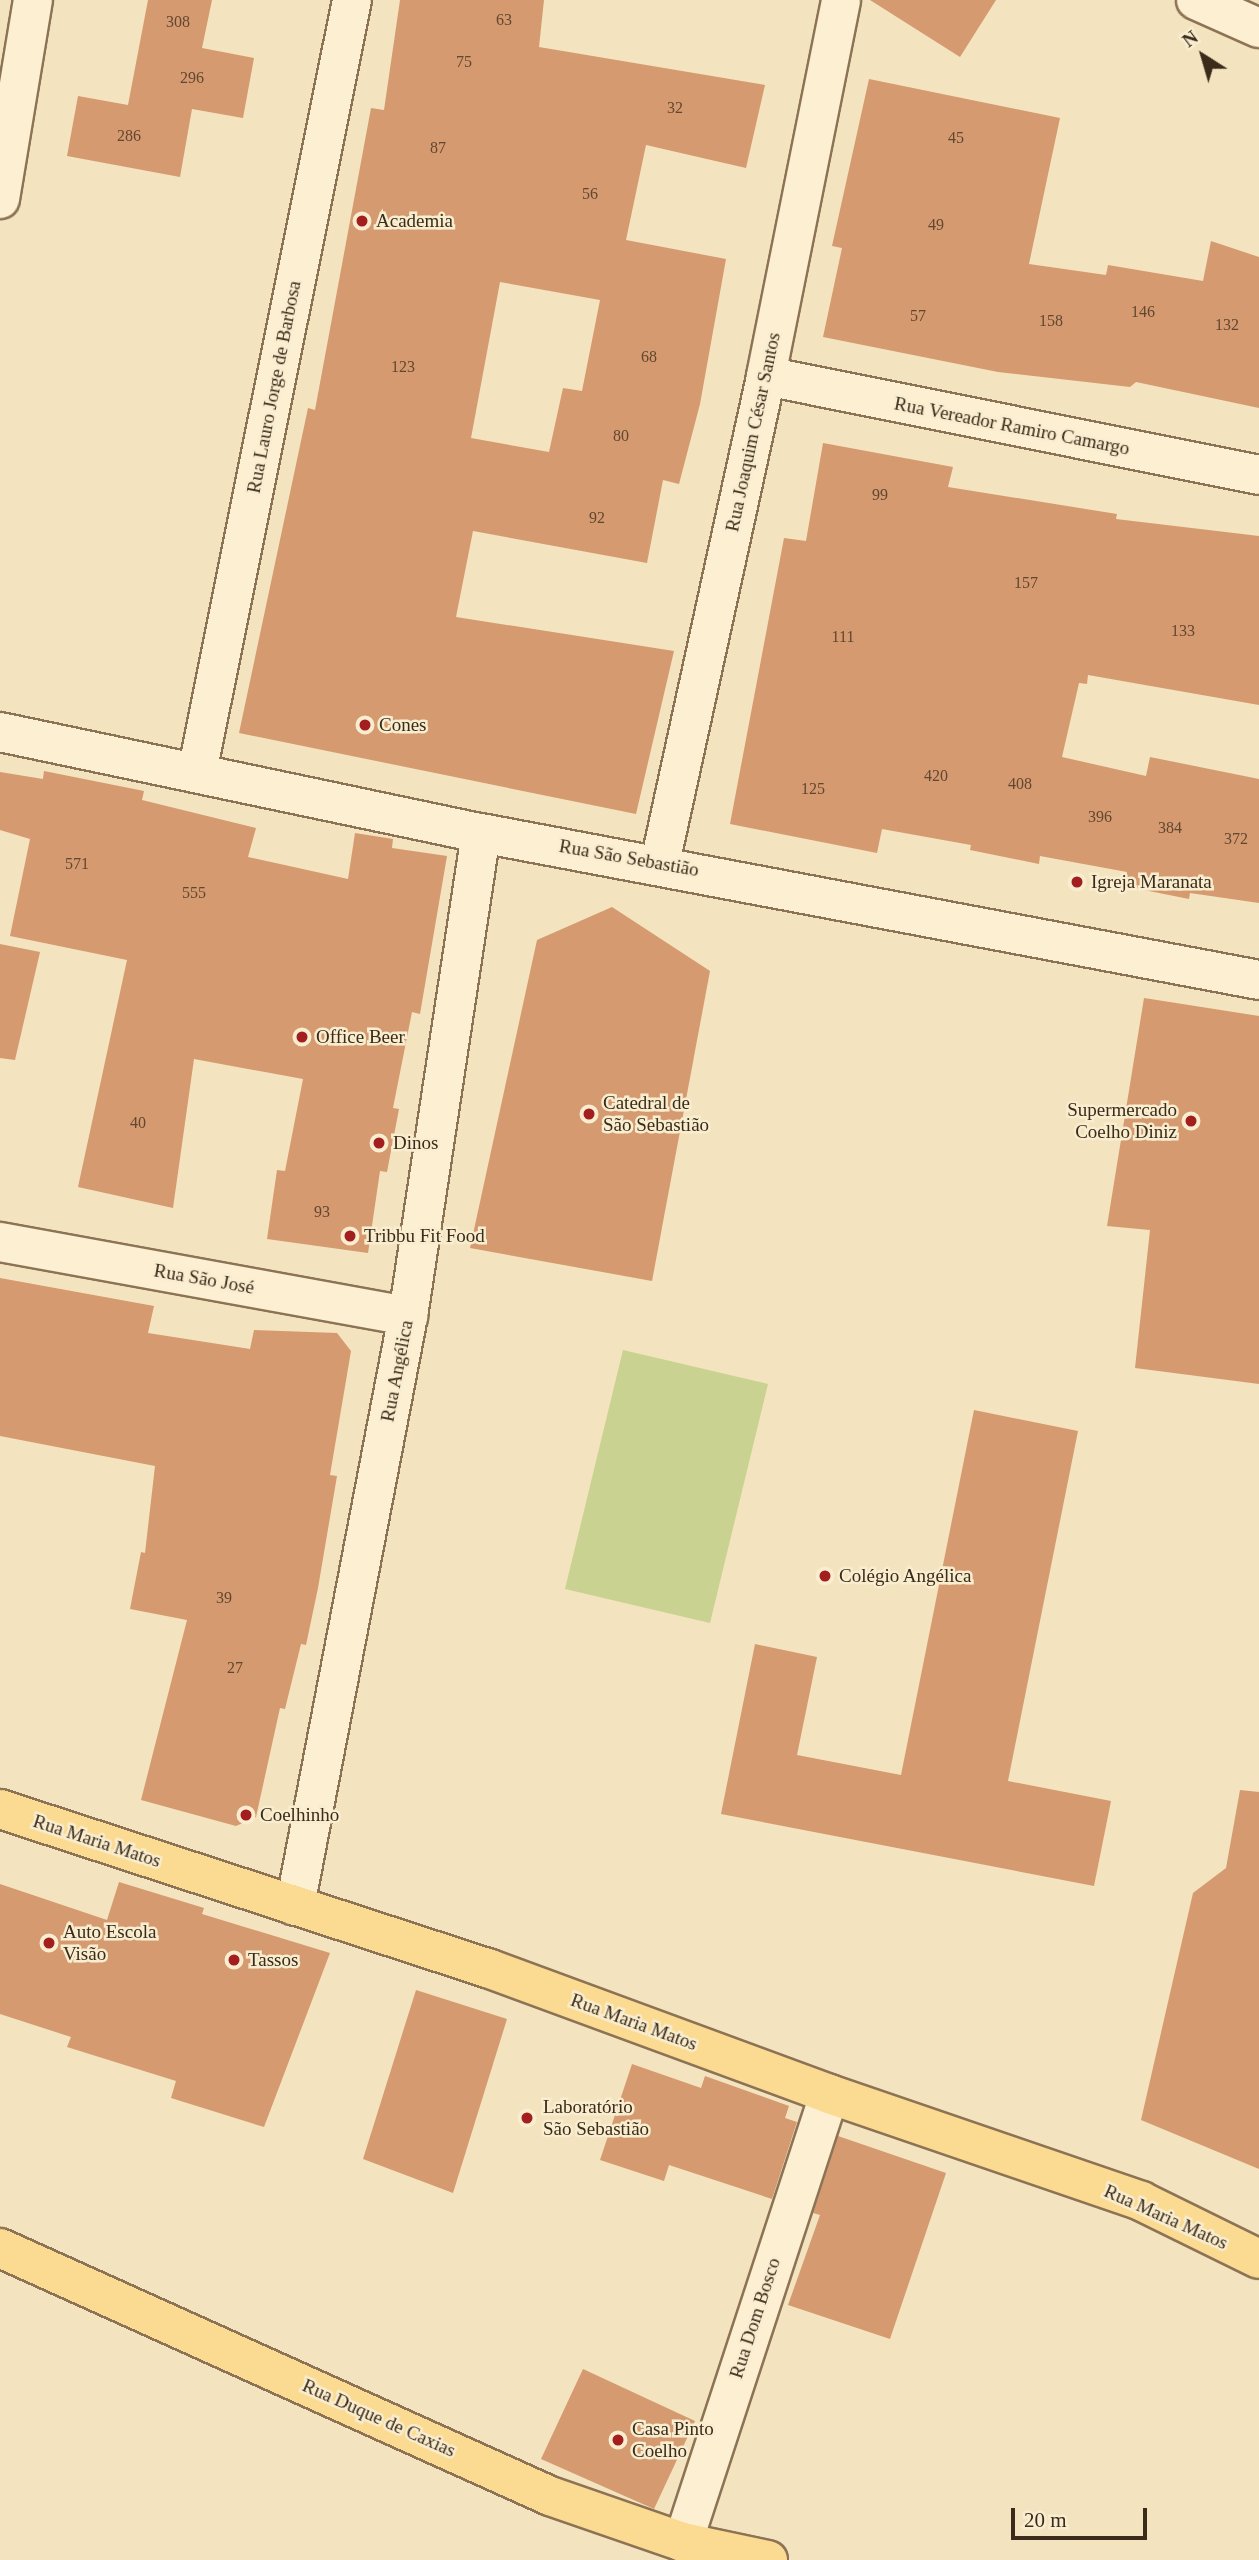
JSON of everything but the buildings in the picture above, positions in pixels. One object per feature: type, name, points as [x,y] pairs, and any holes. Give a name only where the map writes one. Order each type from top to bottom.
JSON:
[{"type":"main road","name":"Rua Maria Matos","points":[[0,1809],[490,1969],[829,2094],[1141,2201],[1259,2259]]},
{"type":"main road","name":"Rua Duque de Caxias","points":[[0,2248],[550,2496],[683,2542],[768,2560]]},
{"type":"street","points":[[0,199],[33,0]]},
{"type":"street","name":"Rua Lauro Jorge de Barbosa","points":[[197,773],[352,0]]},
{"type":"street","name":"Rua Joaquim César Santos","points":[[660,863],[766,376],[841,0]]},
{"type":"street","points":[[1196,0],[1259,28]]},
{"type":"street","name":"Rua Vereador Ramiro Camargo","points":[[766,376],[1259,475]]},
{"type":"street","name":"Rua São Sebastião","points":[[0,732],[481,833],[660,863],[1259,980]]},
{"type":"street","name":"Rua Angélica","points":[[295,1906],[408,1316],[481,833]]},
{"type":"street","name":"Rua São José","points":[[0,1242],[408,1316]]},
{"type":"street","name":"Rua Dom Bosco","points":[[683,2542],[829,2094]]},
{"type":"green space","points":[[623,1350],[768,1384],[710,1623],[565,1589]]},
{"type":"place","name":"Academia","points":[[362,221]]},
{"type":"place","name":"Cones","points":[[365,725]]},
{"type":"place","name":"Igreja Maranata","points":[[1077,882]]},
{"type":"place","name":"Office Beer","points":[[302,1037]]},
{"type":"place","name":"Catedral de São Sebastião","points":[[589,1114]]},
{"type":"place","name":"Supermercado Coelho Diniz","points":[[1191,1121]]},
{"type":"place","name":"Dinos","points":[[379,1143]]},
{"type":"place","name":"Tribbu Fit Food","points":[[350,1236]]},
{"type":"place","name":"Colégio Angélica","points":[[825,1576]]},
{"type":"place","name":"Coelhinho","points":[[246,1815]]},
{"type":"place","name":"Auto Escola Visão","points":[[49,1943]]},
{"type":"place","name":"Tassos","points":[[234,1960]]},
{"type":"place","name":"Laboratório São Sebastião","points":[[527,2118]]},
{"type":"place","name":"Casa Pinto Coelho","points":[[618,2440]]}]
